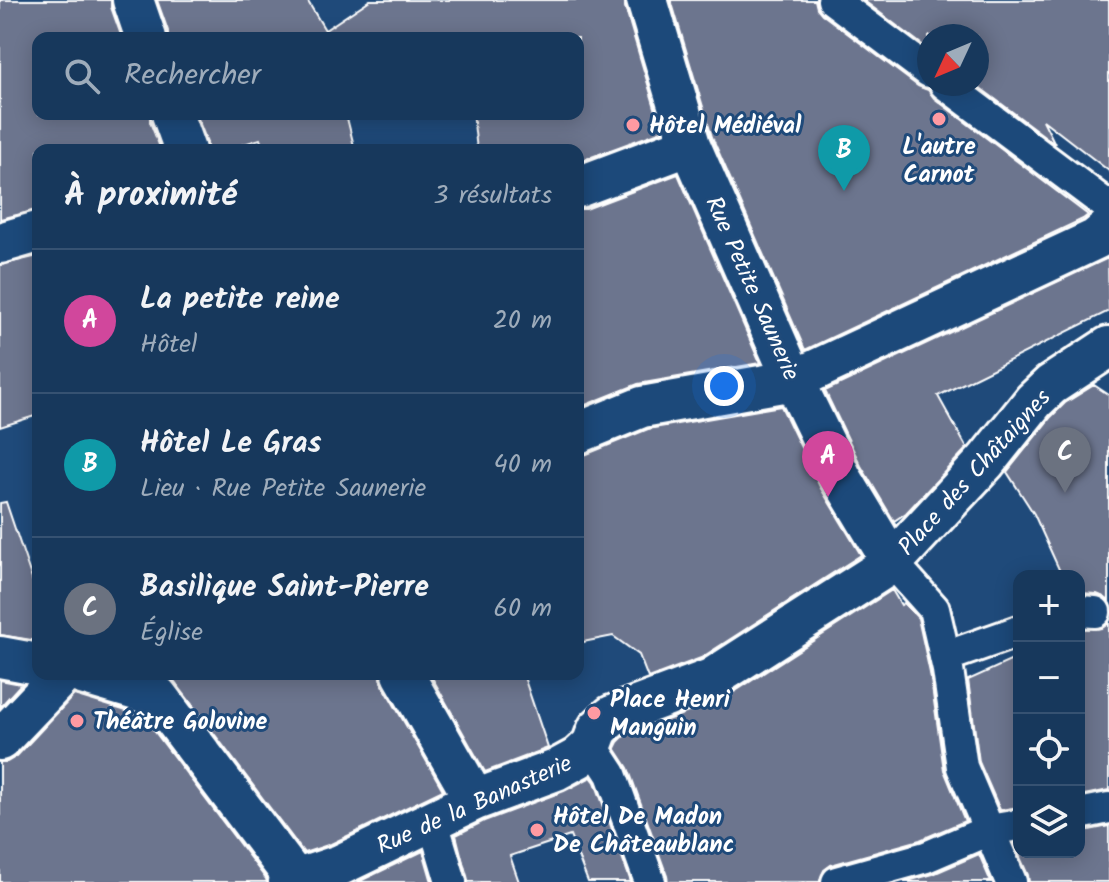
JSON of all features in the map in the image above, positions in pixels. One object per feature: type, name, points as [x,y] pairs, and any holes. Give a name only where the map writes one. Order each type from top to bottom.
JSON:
[{"type":"street","points":[[133,0],[144,32]]},
{"type":"street","name":"Rue Petite Saunerie","points":[[647,0],[690,145],[794,380],[841,477],[892,562]]},
{"type":"street","points":[[833,0],[917,63]]},
{"type":"street","points":[[961,96],[1109,207]]},
{"type":"street","points":[[174,120],[183,144]]},
{"type":"street","points":[[584,185],[690,145]]},
{"type":"street","points":[[584,431],[642,407],[794,380],[1096,239],[1109,228]]},
{"type":"street","points":[[0,243],[32,234]]},
{"type":"street","name":"Place des Châtaignes","points":[[1011,882],[962,767],[934,609],[892,562],[986,461],[1034,401],[1051,385],[1109,347]]},
{"type":"street","name":"Rue de la Banasterie","points":[[292,880],[340,865],[475,800],[556,770],[578,758],[592,745],[598,729],[612,716],[711,679],[892,562]]},
{"type":"street","points":[[946,663],[1013,634]]},
{"type":"street","points":[[0,657],[32,663]]},
{"type":"street","points":[[0,740],[57,680]]},
{"type":"street","points":[[124,680],[159,685],[292,880]]},
{"type":"street","points":[[406,680],[475,800]]},
{"type":"street","points":[[592,745],[611,774],[650,882]]},
{"type":"street","points":[[1085,813],[1109,808]]},
{"type":"street","points":[[433,822],[451,882]]},
{"type":"street","points":[[837,882],[926,857],[989,830],[1013,826]]},
{"type":"building","points":[[0,0],[111,0],[120,32],[32,32],[32,120],[150,120],[159,144],[32,144],[32,211],[0,219]]},
{"type":"building","points":[[157,0],[307,0],[325,30],[370,0],[625,0],[662,131],[584,160],[584,144],[476,144],[474,120],[584,120],[584,32],[168,31]]},
{"type":"building","points":[[671,0],[815,0],[822,14],[917,85],[917,96],[932,96],[1088,215],[805,350],[712,137]]},
{"type":"building","points":[[863,0],[1109,0],[1109,171],[1043,120],[1055,144],[989,94],[989,24],[917,24],[917,41]]},
{"type":"building","points":[[198,120],[348,120],[354,144],[262,144],[260,139],[244,144],[207,142]]},
{"type":"building","points":[[678,174],[760,363],[638,384],[584,406],[586,209]]},
{"type":"building","points":[[32,257],[32,417],[0,427],[0,265]]},
{"type":"building","points":[[1108,258],[1109,311],[938,396],[967,448],[906,513],[894,521],[861,466],[825,391]]},
{"type":"building","points":[[1094,385],[1109,395],[1109,601],[1097,594],[1085,593],[1085,570],[1059,570],[1034,514],[1007,472],[1065,403]]},
{"type":"building","points":[[781,406],[820,487],[861,555],[701,658],[648,678],[639,655],[613,636],[584,642],[584,455],[648,429]]},
{"type":"building","points":[[6,502],[32,579],[32,640],[0,635],[0,503]]},
{"type":"building","points":[[892,590],[901,605],[904,603],[918,618],[930,673],[944,770],[965,821],[920,840],[831,865],[824,870],[820,882],[668,882],[628,768],[615,748],[618,742],[624,736],[723,699]]},
{"type":"building","points":[[1109,623],[1109,790],[1085,795],[1085,629],[1102,628]]},
{"type":"building","points":[[1013,660],[1013,808],[1000,810],[979,762],[968,680]]},
{"type":"building","points":[[0,680],[21,684],[0,707]]},
{"type":"building","points":[[172,680],[382,680],[443,790],[331,844],[304,853]]},
{"type":"building","points":[[433,680],[525,680],[548,748],[485,772]]},
{"type":"building","points":[[74,695],[143,716],[267,882],[0,882],[0,762],[17,756]]},
{"type":"building","name":"Hôtel De Madon De Châteaublanc","points":[[591,777],[631,882],[588,882],[570,836],[510,856],[519,882],[468,882],[456,835]]},
{"type":"building","points":[[1109,826],[1109,882],[1029,882],[1020,858],[1085,858],[1085,831]]},
{"type":"building","points":[[423,851],[432,882],[358,882]]},
{"type":"building","points":[[979,854],[991,882],[904,882],[933,874]]},
{"type":"place","name":"L'autre Carnot","points":[[939,119]]},
{"type":"place","name":"Hôtel Médiéval","points":[[633,125]]},
{"type":"place","name":"Hôtel Le Gras","points":[[844,191]]},
{"type":"place","name":"Basilique Saint-Pierre","points":[[1065,493]]},
{"type":"place","name":"La petite reine","points":[[828,497]]},
{"type":"place","name":"Place Henri Manguin","points":[[594,713]]},
{"type":"place","name":"Théâtre Golovine","points":[[77,721]]},
{"type":"place","name":"Hôtel De Madon De Châteaublanc","points":[[537,830]]}]
